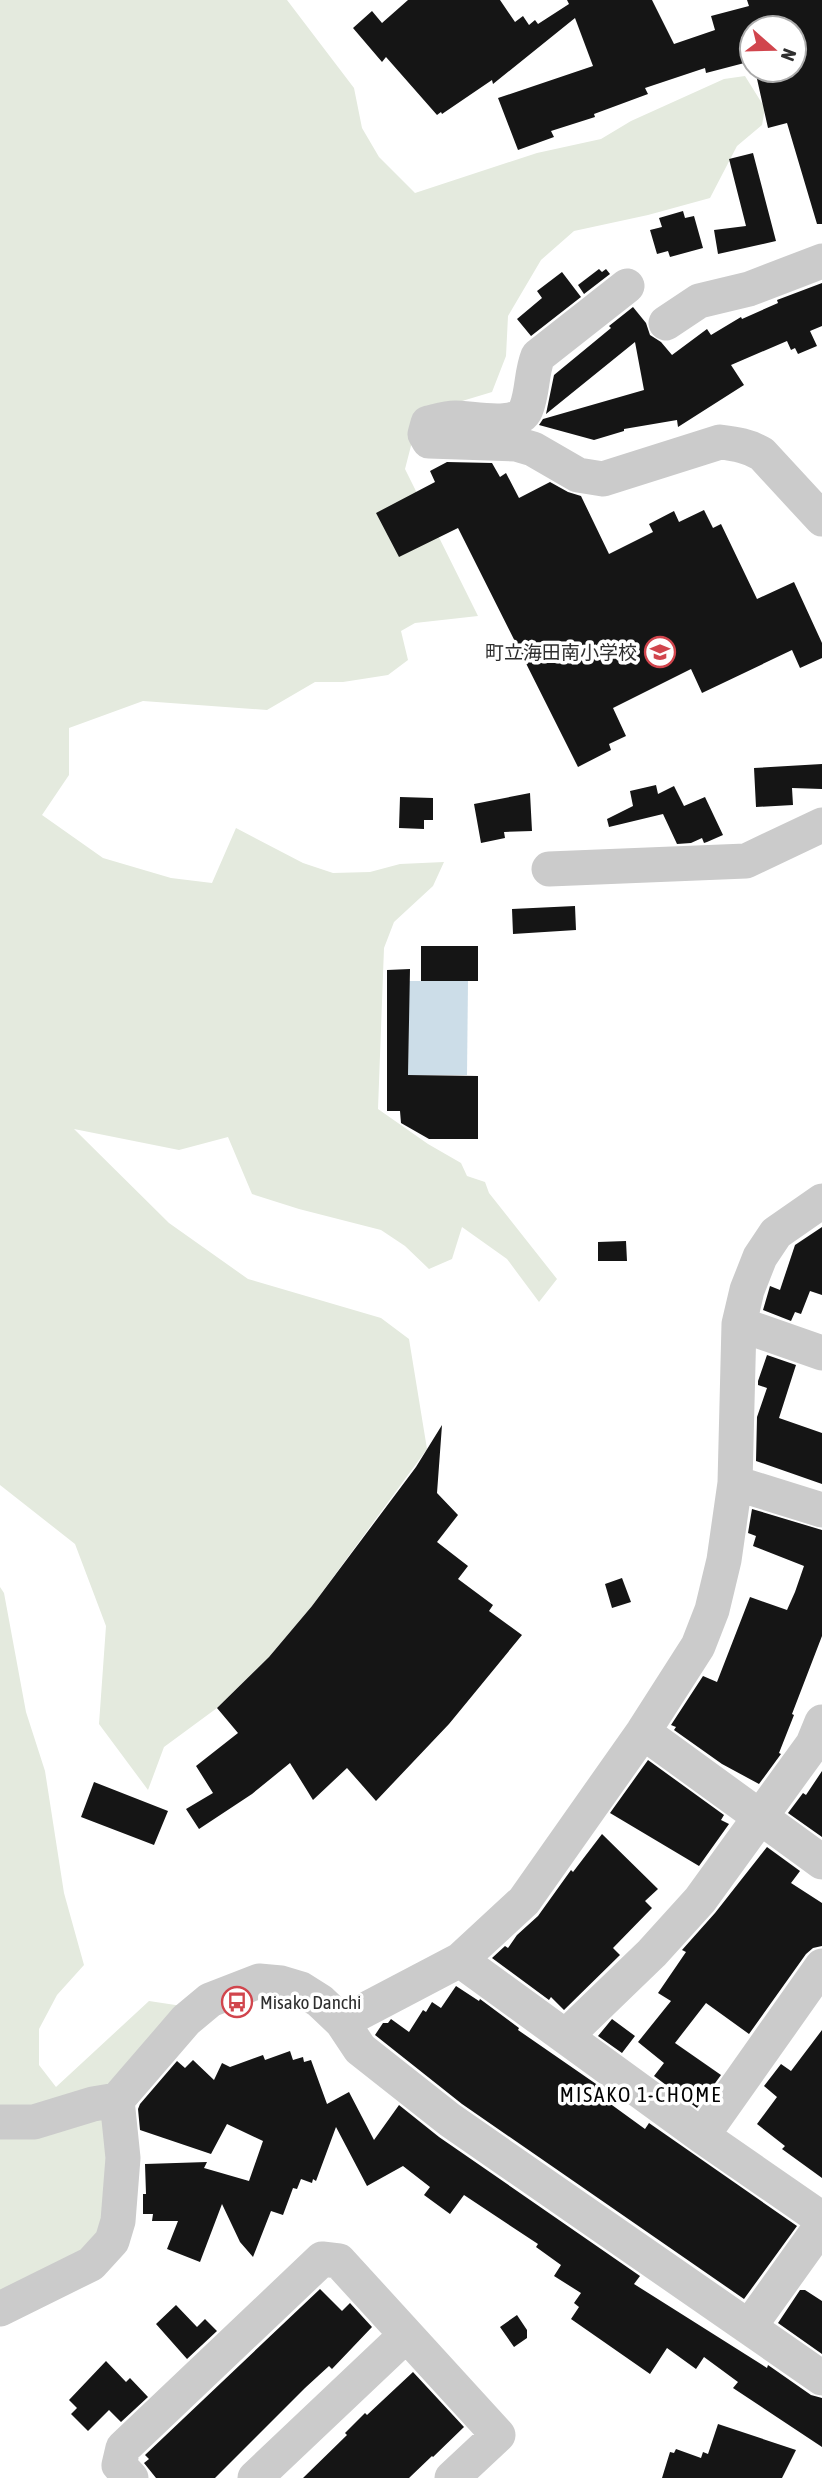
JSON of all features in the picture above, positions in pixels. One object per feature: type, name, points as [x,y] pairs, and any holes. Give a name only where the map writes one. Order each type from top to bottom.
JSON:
[{"type":"street","points":[[666,323],[699,301],[749,289],[822,261]]},
{"type":"street","points":[[627,286],[538,356],[526,410],[518,418],[493,421],[453,418],[428,423],[425,433],[429,440],[516,444],[533,449],[578,475],[603,479],[720,442],[738,444],[762,454],[822,519]]},
{"type":"street","points":[[549,869],[746,861],[822,825]]},
{"type":"street","points":[[342,2022],[460,1960],[524,1901],[643,1732],[698,1646],[712,1610],[724,1560],[734,1483],[739,1324],[747,1290],[760,1257],[776,1233],[822,1201]]},
{"type":"street","points":[[739,1324],[822,1353]]},
{"type":"street","points":[[734,1483],[822,1510]]},
{"type":"street","points":[[566,2036],[652,1953],[700,1900],[813,1745],[822,1722]]},
{"type":"street","points":[[643,1732],[822,1862]]},
{"type":"street","points":[[460,1960],[702,2136],[822,2218]]},
{"type":"street","points":[[702,2136],[822,1966]]},
{"type":"street","points":[[0,2122],[34,2122],[93,2104],[117,2100],[186,2020],[210,2000],[259,1981],[281,1983],[301,1989],[320,2001],[342,2022],[360,2049],[387,2073],[450,2120],[822,2378]]},
{"type":"street","points":[[0,2309],[91,2264],[112,2241],[118,2221],[123,2158],[117,2100]]},
{"type":"street","points":[[749,2328],[822,2225]]},
{"type":"street","points":[[131,2478],[118,2465],[122,2448],[322,2259],[339,2261],[498,2435],[452,2478]]},
{"type":"street","points":[[255,2478],[406,2335]]},
{"type":"shaded area","points":[[0,0],[287,0],[354,88],[362,128],[379,157],[415,193],[537,153],[601,139],[631,121],[724,79],[738,77],[738,84],[750,84],[765,108],[762,125],[737,146],[710,198],[574,231],[541,260],[508,316],[506,356],[492,392],[429,411],[413,438],[405,469],[478,616],[415,623],[401,631],[408,660],[388,675],[343,682],[315,682],[267,710],[143,701],[69,728],[69,775],[42,815],[103,858],[171,878],[212,883],[236,828],[303,863],[333,873],[370,872],[400,864],[444,862],[433,886],[394,922],[384,948],[378,1109],[461,1163],[467,1176],[485,1182],[489,1193],[557,1279],[539,1302],[507,1259],[462,1227],[452,1259],[429,1269],[405,1246],[381,1230],[252,1194],[228,1137],[179,1150],[74,1129],[169,1223],[248,1279],[381,1318],[409,1339],[427,1449],[312,1606],[269,1657],[217,1708],[164,1747],[148,1790],[99,1724],[106,1626],[75,1544],[0,1485]]},
{"type":"shaded area","points":[[0,1587],[4,1593],[26,1712],[45,1771],[64,1893],[84,1965],[57,1995],[39,2029],[39,2065],[56,2087],[149,2001],[182,2006],[140,2065],[108,2225],[86,2256],[0,2300]]},
{"type":"water","points":[[409,981],[468,981],[467,1075],[408,1075]]},
{"type":"building","points":[[408,0],[500,0],[515,22],[523,16],[529,25],[535,20],[538,24],[569,4],[567,0],[652,0],[674,44],[715,30],[711,16],[749,6],[747,0],[822,0],[822,224],[817,224],[787,123],[768,128],[758,84],[808,84],[808,14],[738,14],[738,65],[706,73],[705,68],[645,88],[648,94],[594,114],[595,117],[551,131],[554,137],[518,150],[498,98],[593,66],[575,18],[493,84],[492,80],[437,115],[386,57],[382,62],[353,28],[372,11],[382,23]]},
{"type":"building","points":[[753,153],[776,241],[718,254],[714,230],[746,226],[729,159]]},
{"type":"building","points":[[683,211],[685,218],[694,216],[703,248],[670,257],[668,251],[657,254],[650,230],[662,227],[659,218]]},
{"type":"building","points":[[599,269],[602,272],[606,269],[610,274],[584,294],[578,285]]},
{"type":"building","points":[[562,272],[581,297],[531,336],[517,319],[542,298],[537,291]]},
{"type":"building","points":[[822,283],[822,326],[810,331],[817,346],[798,354],[795,348],[791,350],[787,341],[731,365],[744,385],[678,427],[677,420],[624,429],[594,440],[539,425],[543,419],[644,390],[635,342],[546,414],[554,375],[633,307],[646,323],[650,335],[661,342],[672,355],[707,329],[711,335],[741,317],[742,319],[778,303],[777,300]]},
{"type":"building","points":[[447,462],[492,463],[500,477],[506,473],[519,498],[550,482],[581,496],[609,554],[653,532],[649,524],[674,511],[679,522],[704,510],[713,528],[721,524],[757,599],[794,582],[822,643],[822,658],[800,668],[792,650],[702,693],[691,669],[613,708],[626,736],[609,744],[611,750],[578,767],[458,528],[399,557],[376,513],[435,482],[430,471]]},
{"type":"building","points":[[822,764],[822,789],[792,788],[793,805],[756,807],[754,768]]},
{"type":"building","points":[[656,785],[658,794],[674,786],[684,806],[705,797],[723,835],[704,843],[702,838],[691,843],[677,844],[663,814],[609,827],[607,819],[633,806],[630,791]]},
{"type":"building","points":[[530,793],[532,831],[504,832],[505,838],[481,843],[474,804]]},
{"type":"building","points":[[400,797],[433,798],[433,820],[424,820],[424,829],[399,828]]},
{"type":"building","points":[[575,906],[576,930],[513,934],[512,909]]},
{"type":"building","points":[[421,946],[478,946],[478,981],[421,981]]},
{"type":"building","points":[[410,969],[408,1075],[478,1076],[478,1139],[429,1139],[401,1123],[400,1111],[387,1111],[387,970]]},
{"type":"building","points":[[822,1227],[822,1295],[810,1291],[801,1314],[795,1312],[791,1321],[763,1310],[770,1286],[780,1290],[795,1245]]},
{"type":"building","points":[[626,1241],[627,1261],[598,1261],[598,1242]]},
{"type":"building","points":[[767,1355],[796,1365],[779,1418],[822,1433],[822,1484],[756,1461],[757,1417],[767,1388],[758,1385],[758,1381]]},
{"type":"building","points":[[442,1425],[437,1493],[458,1515],[437,1542],[468,1566],[458,1579],[493,1605],[489,1611],[522,1635],[449,1724],[376,1801],[347,1768],[313,1800],[290,1763],[252,1794],[199,1829],[186,1809],[213,1793],[196,1766],[238,1733],[217,1708],[269,1657],[312,1606],[416,1467]]},
{"type":"building","points":[[752,1509],[822,1530],[822,1636],[792,1714],[794,1715],[779,1753],[781,1754],[759,1784],[722,1764],[674,1730],[676,1727],[671,1725],[703,1676],[717,1682],[750,1597],[787,1610],[795,1592],[804,1566],[753,1546],[756,1536],[748,1533]]},
{"type":"building","points":[[622,1578],[631,1602],[612,1608],[605,1584]]},
{"type":"building","points":[[648,1760],[724,1815],[721,1820],[729,1824],[699,1866],[610,1813]]},
{"type":"building","points":[[822,1771],[822,1837],[788,1813],[803,1793],[806,1795]]},
{"type":"building","points":[[94,1782],[168,1811],[154,1845],[81,1817]]},
{"type":"building","points":[[602,1834],[658,1889],[645,1901],[652,1908],[613,1948],[620,1955],[564,2010],[551,1997],[549,2000],[492,1958],[505,1946],[508,1948],[517,1935],[538,1916],[571,1870],[573,1872]]},
{"type":"building","points":[[767,1847],[800,1871],[791,1883],[822,1903],[822,1946],[813,1948],[806,1954],[749,2034],[706,2003],[675,2043],[721,2075],[697,2108],[654,2076],[664,2063],[638,2042],[671,2001],[658,1993],[686,1952],[682,1950]]},
{"type":"building","points":[[456,1986],[479,2001],[480,1999],[519,2028],[518,2030],[599,2086],[594,2092],[645,2129],[649,2123],[797,2226],[744,2299],[462,2104],[375,2035],[383,2023],[388,2023],[391,2019],[409,2032],[423,2010],[426,2012],[432,2002],[441,2008]]},
{"type":"building","points":[[612,2019],[635,2036],[622,2053],[598,2036]]},
{"type":"building","points":[[822,2030],[822,2178],[782,2149],[785,2146],[757,2124],[777,2097],[764,2086],[781,2064],[791,2071]]},
{"type":"building","points":[[290,2051],[293,2060],[303,2057],[304,2062],[311,2060],[327,2104],[349,2092],[374,2140],[399,2105],[439,2137],[640,2276],[634,2284],[767,2368],[768,2365],[811,2395],[822,2398],[822,2447],[733,2388],[738,2382],[704,2357],[696,2369],[667,2348],[650,2374],[571,2319],[579,2307],[574,2303],[581,2293],[554,2276],[561,2265],[536,2247],[538,2244],[464,2195],[450,2214],[424,2195],[430,2187],[403,2166],[367,2186],[336,2127],[316,2181],[313,2179],[312,2183],[301,2179],[297,2189],[293,2188],[283,2215],[271,2211],[253,2257],[240,2242],[222,2204],[200,2262],[167,2249],[178,2221],[152,2221],[153,2214],[143,2214],[143,2194],[146,2194],[145,2164],[207,2162],[204,2168],[249,2181],[263,2141],[227,2124],[211,2154],[140,2130],[140,2104],[177,2061],[185,2068],[193,2060],[214,2080],[222,2063],[230,2067],[263,2055],[265,2060]]},
{"type":"building","points":[[320,2289],[342,2311],[350,2303],[372,2327],[332,2369],[329,2366],[305,2388],[215,2478],[156,2478],[144,2463],[149,2459],[145,2455]]},
{"type":"building","points":[[800,2290],[805,2290],[822,2301],[822,2354],[778,2323]]},
{"type":"building","points":[[176,2305],[197,2327],[205,2319],[217,2331],[187,2359],[156,2324]]},
{"type":"building","points":[[517,2315],[527,2330],[527,2338],[514,2347],[500,2327]]},
{"type":"building","points":[[106,2361],[126,2382],[130,2378],[148,2397],[121,2422],[109,2410],[88,2431],[71,2414],[77,2408],[69,2400]]},
{"type":"building","points":[[413,2372],[464,2427],[433,2457],[409,2478],[303,2478],[347,2435],[345,2433],[365,2413],[367,2415]]},
{"type":"building","points":[[718,2424],[796,2450],[782,2478],[662,2478],[670,2452],[674,2453],[676,2449],[701,2458],[703,2452],[708,2454]]},
{"type":"place","name":"町立海田南小学校","points":[[660,652]]},
{"type":"place","name":"Misako Danchi","points":[[237,2002]]},
{"type":"district","name":"MISAKO 1-CHOME","points":[[641,2094]]}]
